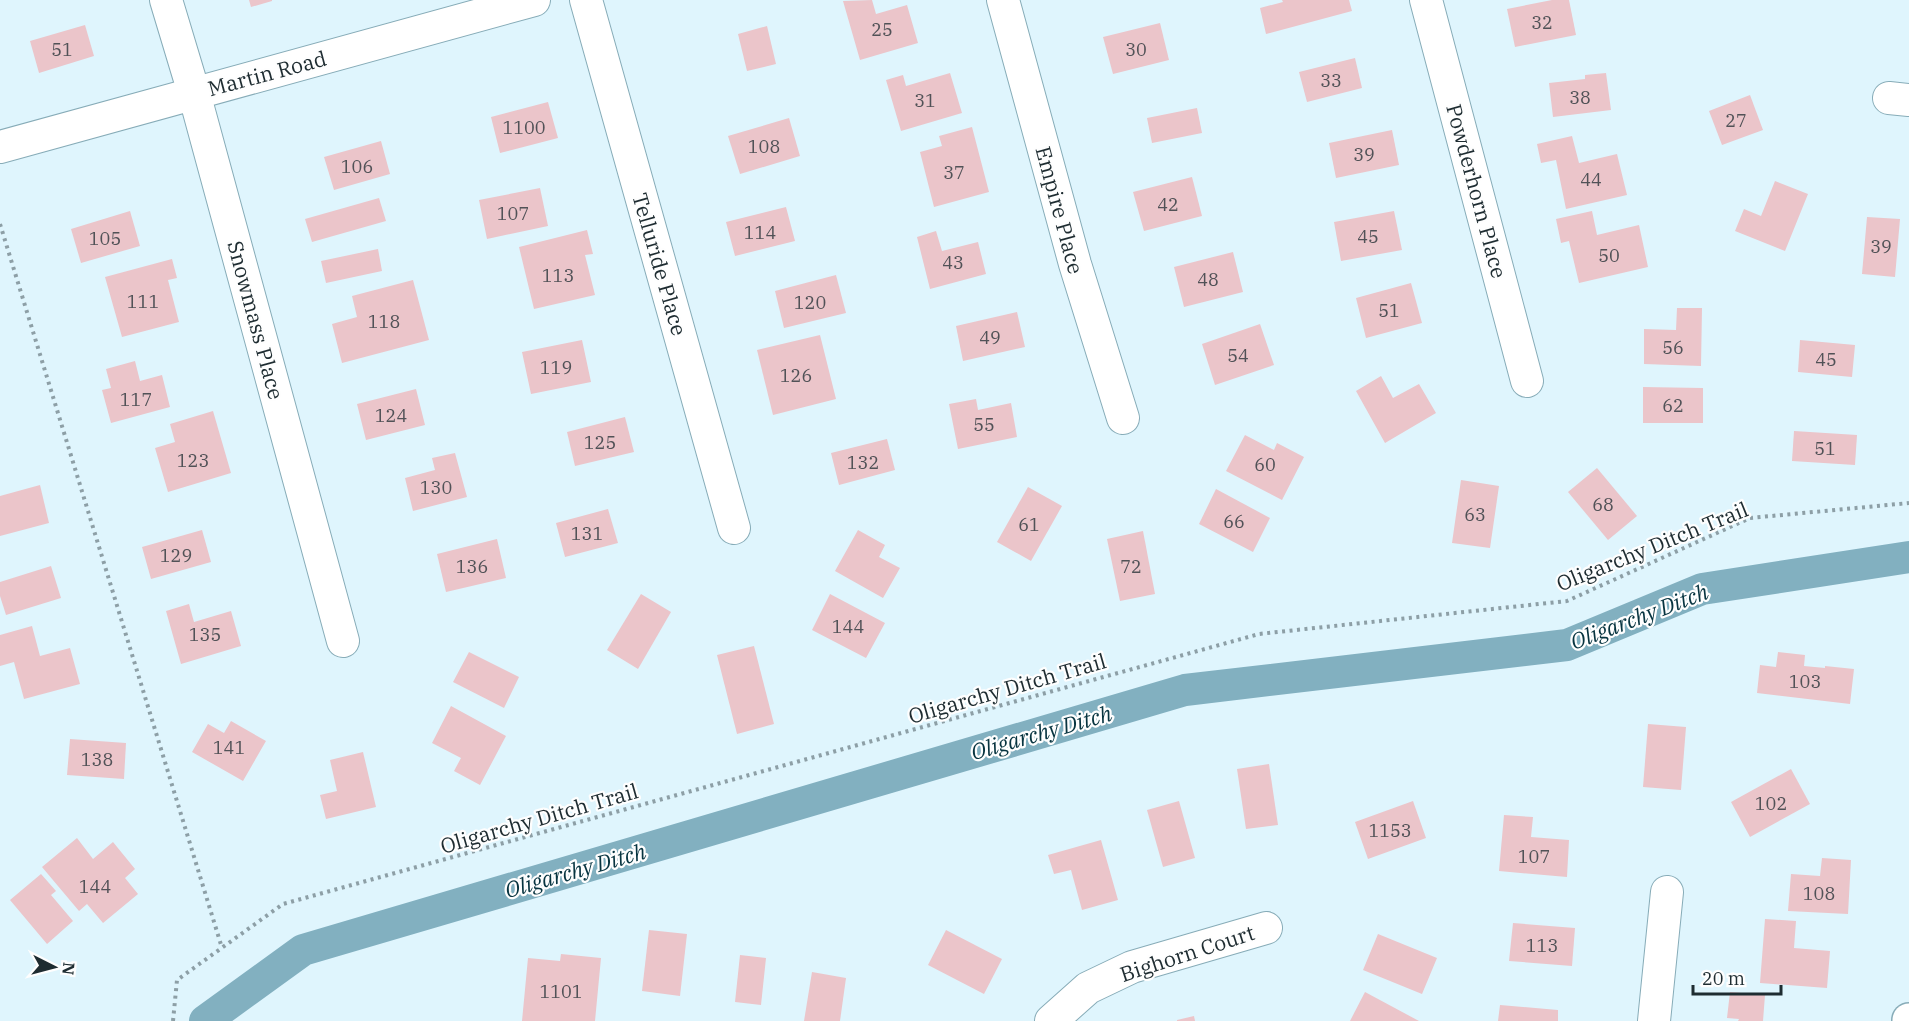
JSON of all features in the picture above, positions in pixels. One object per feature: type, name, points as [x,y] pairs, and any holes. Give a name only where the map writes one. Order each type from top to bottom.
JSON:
[{"type":"street","name":"Snowmass Place","points":[[166,0],[194,93],[343,641]]},
{"type":"street","name":"Martin Road","points":[[0,147],[534,0]]},
{"type":"street","name":"Telluride Place","points":[[586,0],[734,528]]},
{"type":"street","name":"Empire Place","points":[[1003,0],[1075,264],[1123,418]]},
{"type":"street","name":"Powderhorn Place","points":[[1426,0],[1527,381]]},
{"type":"street","points":[[1654,1021],[1667,892]]},
{"type":"street","name":"Bighorn Court","points":[[1051,1021],[1088,988],[1132,967],[1266,928]]},
{"type":"path","points":[[0,224],[222,948]]},
{"type":"path","name":"Oligarchy Ditch Trail","points":[[173,1021],[177,980],[283,904],[1259,633],[1566,601],[1750,518],[1909,503]]},
{"type":"building","points":[[249,0],[272,0],[272,1],[251,7]]},
{"type":"building","points":[[872,0],[876,14],[907,5],[918,43],[860,60],[843,1]]},
{"type":"building","points":[[1282,0],[1349,0],[1352,11],[1266,34],[1260,8],[1283,2]]},
{"type":"building","points":[[1552,0],[1569,0],[1576,35],[1515,47],[1507,9]]},
{"type":"building","points":[[1160,23],[1169,60],[1113,74],[1103,37]]},
{"type":"building","points":[[85,25],[94,56],[39,73],[30,41]]},
{"type":"building","points":[[767,26],[776,64],[747,71],[738,34]]},
{"type":"building","points":[[1355,58],[1362,88],[1307,102],[1299,72]]},
{"type":"building","points":[[950,73],[962,113],[901,131],[886,80],[903,75],[906,86]]},
{"type":"building","points":[[1606,73],[1611,110],[1553,117],[1549,83],[1585,79],[1585,75]]},
{"type":"building","points":[[1750,95],[1763,130],[1722,145],[1709,111]]},
{"type":"building","points":[[548,102],[558,138],[500,153],[491,117]]},
{"type":"building","points":[[1197,108],[1202,133],[1152,143],[1147,118]]},
{"type":"building","points":[[789,118],[800,156],[740,174],[728,136]]},
{"type":"building","points":[[972,127],[989,192],[934,207],[920,152],[942,146],[939,136]]},
{"type":"building","points":[[1392,130],[1399,165],[1336,178],[1329,143]]},
{"type":"building","points":[[1572,136],[1579,163],[1617,154],[1627,195],[1566,209],[1556,160],[1541,163],[1537,144]]},
{"type":"building","points":[[381,141],[390,174],[334,190],[324,157]]},
{"type":"building","points":[[1192,177],[1202,216],[1144,231],[1133,192]]},
{"type":"building","points":[[1775,181],[1808,194],[1785,251],[1735,231],[1744,209],[1761,216]]},
{"type":"building","points":[[540,188],[548,226],[487,239],[479,200]]},
{"type":"building","points":[[379,198],[386,221],[312,242],[305,219]]},
{"type":"building","points":[[786,207],[795,241],[735,256],[726,222]]},
{"type":"building","points":[[130,211],[140,246],[81,263],[71,229]]},
{"type":"building","points":[[1394,211],[1402,250],[1341,261],[1334,222]]},
{"type":"building","points":[[1592,211],[1597,235],[1639,225],[1648,267],[1579,283],[1569,241],[1561,243],[1556,219]]},
{"type":"building","points":[[1867,217],[1900,219],[1895,277],[1862,274]]},
{"type":"building","points":[[587,230],[593,254],[585,255],[595,295],[534,309],[519,247]]},
{"type":"building","points":[[936,231],[942,251],[978,242],[986,274],[930,289],[917,237]]},
{"type":"building","points":[[378,249],[382,271],[326,283],[321,261]]},
{"type":"building","points":[[1233,252],[1243,292],[1184,307],[1174,267]]},
{"type":"building","points":[[172,259],[177,278],[168,280],[179,322],[122,337],[105,277]]},
{"type":"building","points":[[836,275],[846,313],[784,328],[775,291]]},
{"type":"building","points":[[413,280],[429,340],[342,363],[332,324],[357,317],[352,296]]},
{"type":"building","points":[[1411,283],[1422,323],[1366,338],[1356,298]]},
{"type":"building","points":[[1677,308],[1702,308],[1701,366],[1644,364],[1644,329],[1676,330]]},
{"type":"building","points":[[1017,312],[1025,347],[963,361],[956,326]]},
{"type":"building","points":[[1260,324],[1274,365],[1215,385],[1202,344]]},
{"type":"building","points":[[820,335],[836,399],[773,415],[757,350]]},
{"type":"building","points":[[582,340],[591,382],[531,394],[522,352]]},
{"type":"building","points":[[1800,340],[1855,345],[1852,377],[1798,372]]},
{"type":"building","points":[[135,361],[140,381],[162,375],[170,407],[111,423],[102,390],[111,388],[106,369]]},
{"type":"building","points":[[1381,376],[1393,398],[1419,384],[1436,413],[1385,443],[1356,391]]},
{"type":"building","points":[[1643,387],[1703,388],[1703,423],[1643,423]]},
{"type":"building","points":[[416,389],[425,425],[366,440],[357,404]]},
{"type":"building","points":[[976,399],[978,410],[1011,403],[1017,437],[958,449],[949,404]]},
{"type":"building","points":[[213,411],[231,473],[168,492],[155,448],[175,442],[170,424]]},
{"type":"building","points":[[625,417],[634,452],[575,466],[567,432]]},
{"type":"building","points":[[1794,431],[1857,435],[1855,465],[1792,461]]},
{"type":"building","points":[[1245,435],[1274,450],[1277,443],[1304,457],[1282,500],[1226,471]]},
{"type":"building","points":[[887,439],[895,470],[839,485],[831,453]]},
{"type":"building","points":[[455,453],[467,497],[413,511],[405,478],[435,470],[432,458]]},
{"type":"building","points":[[1597,468],[1637,516],[1608,540],[1568,492]]},
{"type":"building","points":[[1461,480],[1499,486],[1490,548],[1452,543]]},
{"type":"building","points":[[40,485],[49,523],[0,536],[0,496]]},
{"type":"building","points":[[1028,487],[1062,506],[1031,561],[997,542]]},
{"type":"building","points":[[1216,489],[1270,518],[1253,552],[1199,524]]},
{"type":"building","points":[[608,509],[618,543],[565,557],[556,523]]},
{"type":"building","points":[[202,530],[211,562],[151,579],[142,547]]},
{"type":"building","points":[[858,530],[885,545],[879,557],[900,568],[883,598],[835,571]]},
{"type":"building","points":[[1143,531],[1155,594],[1120,601],[1107,539]]},
{"type":"building","points":[[497,539],[506,578],[446,592],[437,554]]},
{"type":"building","points":[[51,566],[61,598],[6,615],[0,596],[0,582]]},
{"type":"building","points":[[641,594],[671,612],[638,669],[607,650]]},
{"type":"building","points":[[830,594],[885,623],[866,658],[812,630]]},
{"type":"building","points":[[189,604],[194,622],[231,611],[241,646],[181,664],[166,611]]},
{"type":"building","points":[[32,626],[40,656],[70,648],[80,684],[24,699],[14,662],[0,666],[0,635]]},
{"type":"building","points":[[754,646],[774,724],[737,734],[717,655]]},
{"type":"building","points":[[469,652],[519,677],[504,708],[453,682]]},
{"type":"building","points":[[1778,652],[1805,655],[1804,666],[1854,669],[1850,704],[1757,693],[1760,665],[1776,667]]},
{"type":"building","points":[[451,706],[506,736],[480,785],[454,771],[461,758],[432,743]]},
{"type":"building","points":[[231,721],[266,741],[243,781],[192,752],[208,724],[224,733]]},
{"type":"building","points":[[1648,724],[1686,727],[1681,790],[1643,787]]},
{"type":"building","points":[[70,739],[126,743],[124,779],[67,775]]},
{"type":"building","points":[[363,752],[376,807],[326,819],[320,795],[337,791],[330,760]]},
{"type":"building","points":[[1269,764],[1278,825],[1246,829],[1237,769]]},
{"type":"building","points":[[1791,769],[1810,804],[1750,837],[1731,802]]},
{"type":"building","points":[[1179,801],[1195,858],[1163,867],[1147,810]]},
{"type":"building","points":[[1413,801],[1426,838],[1368,859],[1355,822]]},
{"type":"building","points":[[1504,815],[1533,817],[1531,837],[1569,840],[1567,877],[1499,871]]},
{"type":"building","points":[[77,838],[93,859],[113,842],[135,869],[125,878],[138,894],[103,923],[87,904],[79,911],[42,867]]},
{"type":"building","points":[[1101,840],[1118,900],[1082,910],[1071,870],[1054,874],[1048,855]]},
{"type":"building","points":[[1822,858],[1851,860],[1848,914],[1788,911],[1791,874],[1820,876]]},
{"type":"building","points":[[41,874],[56,891],[51,895],[73,921],[47,944],[10,900]]},
{"type":"building","points":[[1765,919],[1796,921],[1794,948],[1830,951],[1827,988],[1760,983]]},
{"type":"building","points":[[1513,923],[1575,928],[1572,966],[1509,961]]},
{"type":"building","points":[[649,930],[687,934],[680,996],[642,991]]},
{"type":"building","points":[[946,930],[1002,959],[984,994],[928,965]]},
{"type":"building","points":[[1378,934],[1437,958],[1422,994],[1363,970]]},
{"type":"building","points":[[561,954],[601,958],[595,1021],[522,1021],[528,958],[560,961]]},
{"type":"building","points":[[740,955],[766,958],[761,1005],[735,1002]]},
{"type":"building","points":[[812,972],[846,978],[840,1021],[804,1021]]},
{"type":"building","points":[[1365,992],[1419,1021],[1350,1021]]},
{"type":"building","points":[[1730,992],[1765,995],[1763,1021],[1738,1021],[1739,1019],[1727,1018]]},
{"type":"building","points":[[1500,1005],[1558,1010],[1558,1021],[1498,1021]]},
{"type":"building","points":[[1194,1016],[1195,1021],[1177,1021],[1177,1020]]},
{"type":"waterway","name":"Oligarchy Ditch","points":[[205,1021],[303,950],[1185,690],[1567,645],[1702,589],[1909,557]]}]
